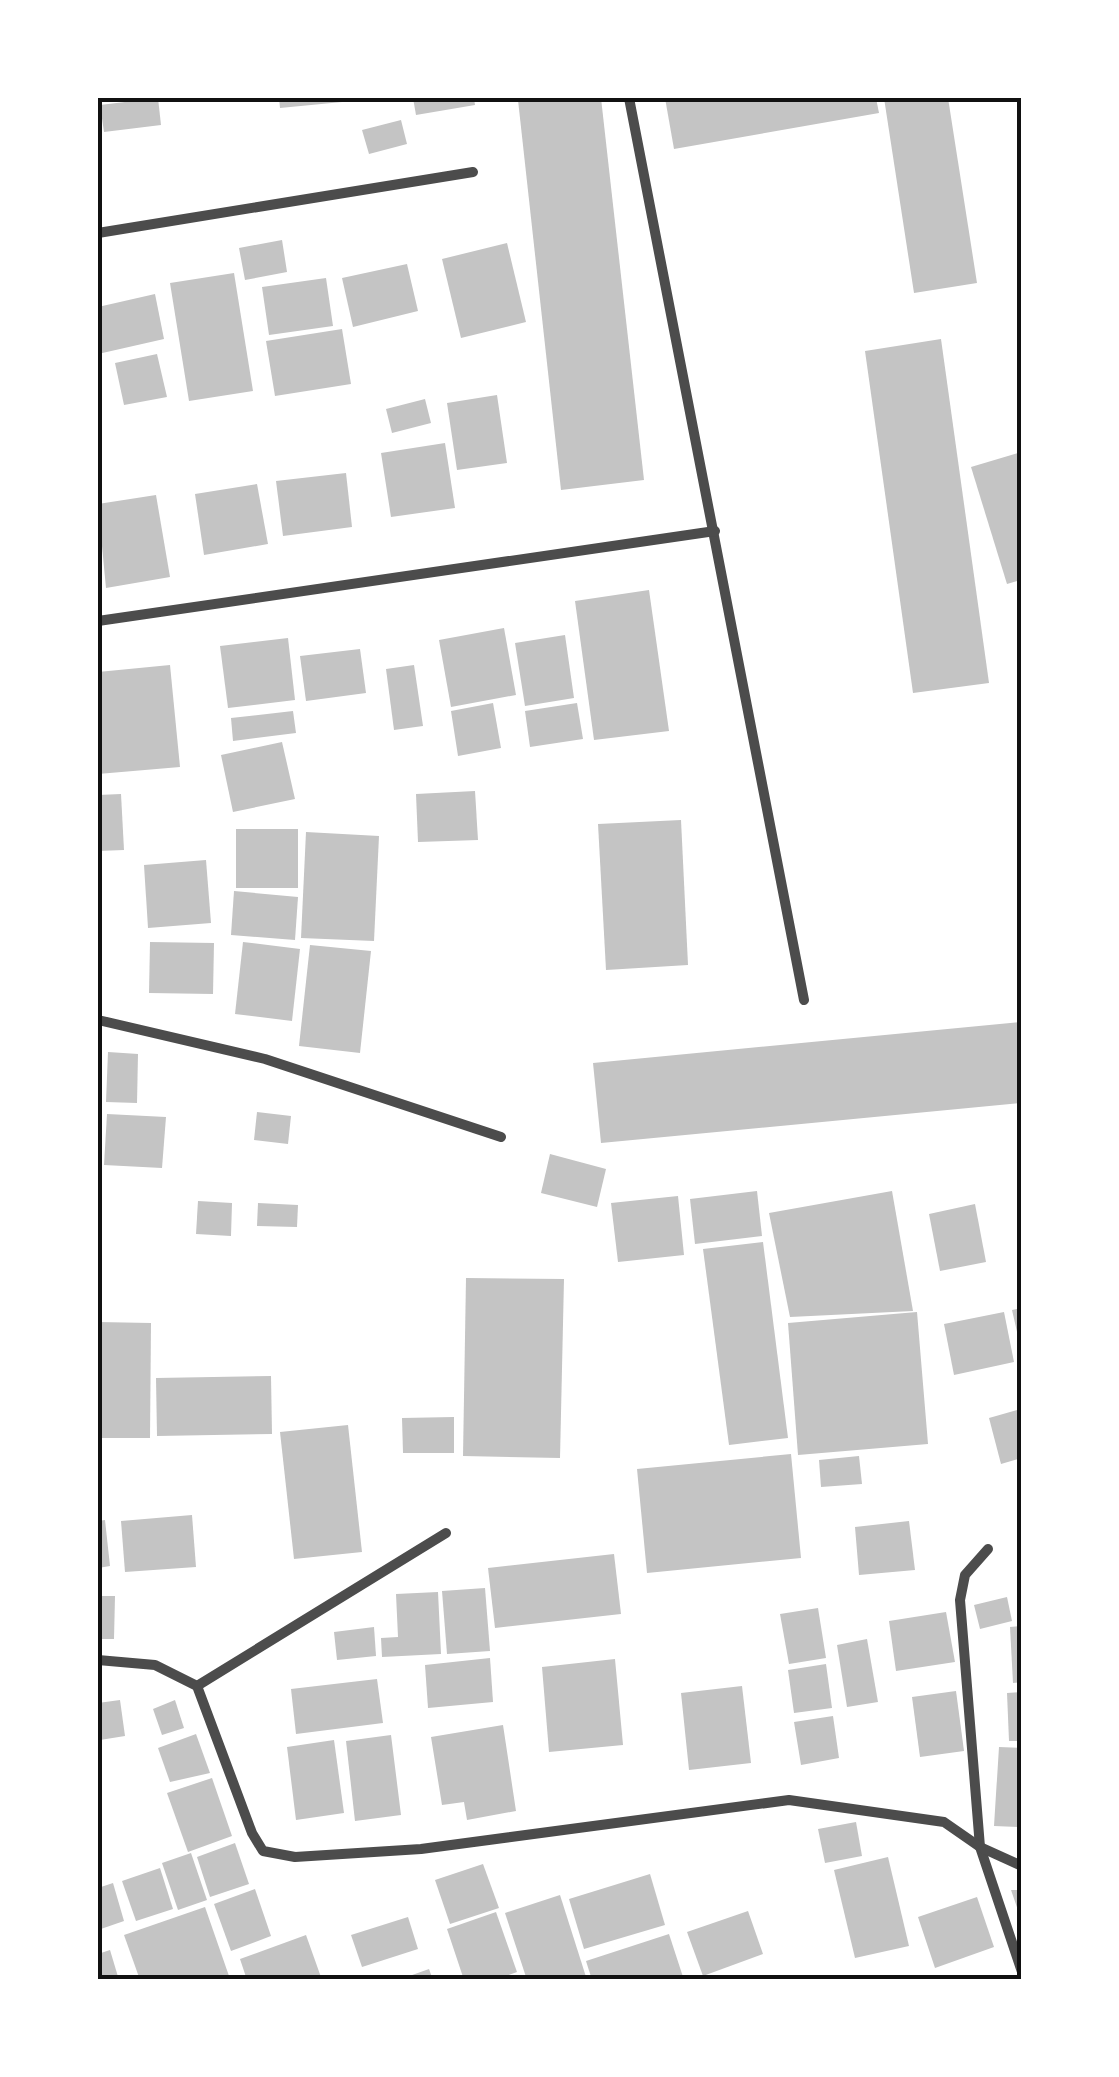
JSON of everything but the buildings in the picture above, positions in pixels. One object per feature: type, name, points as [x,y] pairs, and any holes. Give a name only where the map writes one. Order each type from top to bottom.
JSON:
[{"type":"street","points":[[629,98],[804,1000]]},
{"type":"street","points":[[98,233],[473,172]]},
{"type":"street","points":[[98,621],[715,531]]},
{"type":"street","points":[[98,1020],[265,1059],[501,1138]]},
{"type":"street","points":[[198,1686],[446,1533]]},
{"type":"street","points":[[988,1549],[965,1575],[960,1600],[980,1847],[1022,1972]]},
{"type":"street","points":[[98,1660],[155,1665],[198,1686],[252,1833],[264,1852],[296,1858],[421,1849],[789,1800],[944,1822],[980,1847],[1022,1866]]}]
